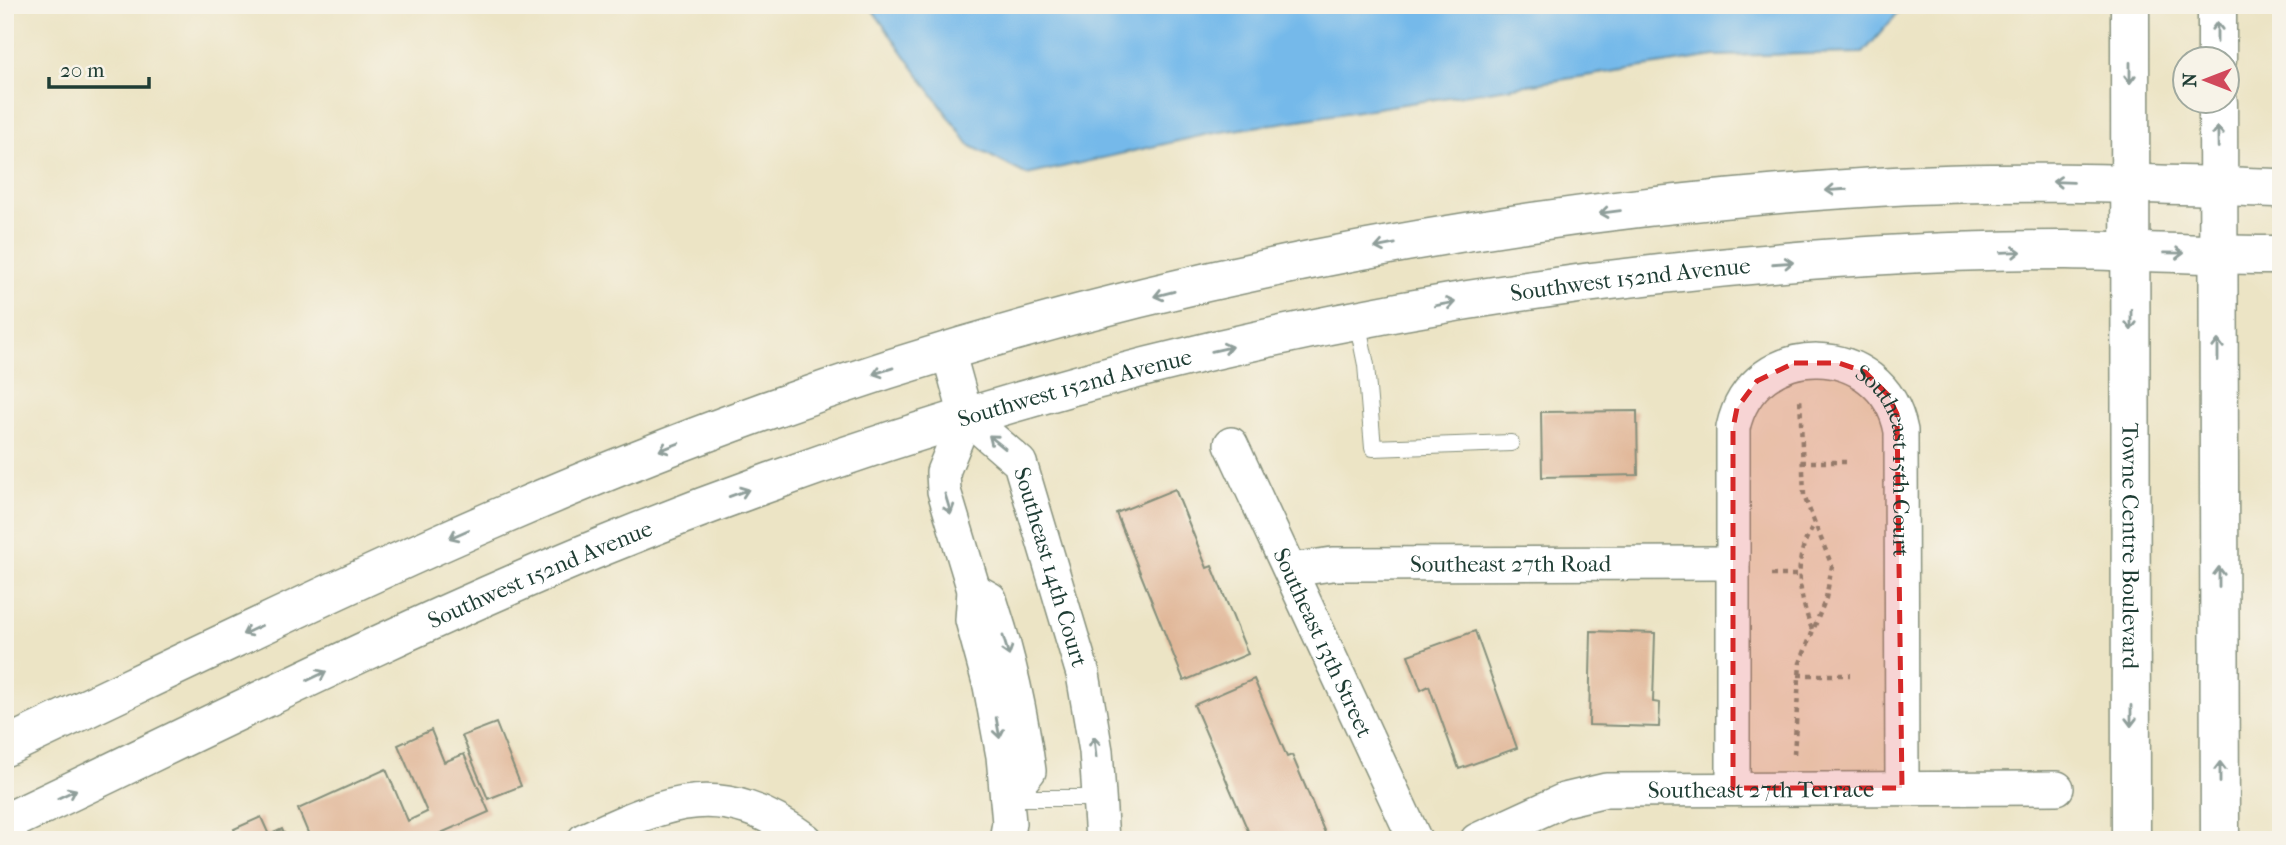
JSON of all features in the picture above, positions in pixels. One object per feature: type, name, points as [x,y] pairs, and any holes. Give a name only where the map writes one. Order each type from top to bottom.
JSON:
[{"type":"street","name":"Towne Centre Boulevard","points":[[2130,5],[2131,840]]},
{"type":"street","points":[[2217,5],[2217,46]]},
{"type":"street","points":[[2218,116],[2220,840]]},
{"type":"street","points":[[5,747],[422,551],[578,483],[757,414],[948,351],[1267,270],[1517,224],[1637,208],[1877,187],[2059,182],[2281,188]]},
{"type":"street","name":"Southwest 152nd Avenue","points":[[5,823],[548,569],[775,480],[966,416],[1132,371],[1357,320],[1535,290],[1716,268],[1896,255],[2130,252],[2281,255]]},
{"type":"street","points":[[948,351],[966,416],[943,472],[944,491],[974,590],[972,620],[997,721],[1007,798],[1006,840]]},
{"type":"street","name":"Southeast 15th Court","points":[[1732,788],[1732,428],[1744,396],[1767,373],[1794,363],[1839,363],[1865,372],[1888,396],[1900,431],[1902,788]]},
{"type":"street","name":"Southeast 14th Court","points":[[966,416],[1020,463],[1083,674],[1092,724],[1102,840]]},
{"type":"street","name":"Southeast 13th Street","points":[[1231,444],[1415,840]]},
{"type":"street","name":"Southeast 27th Road","points":[[1291,570],[1332,565],[1732,564]]},
{"type":"street","name":"Southeast 27th Terrace","points":[[1477,840],[1543,808],[1585,793],[1624,789],[2057,788]]},
{"type":"street","points":[[584,840],[652,810],[693,801],[725,802],[753,809],[782,822],[806,840]]},
{"type":"lane","points":[[1357,320],[1366,365],[1373,448],[1511,443]]},
{"type":"lane","points":[[1007,798],[1099,798]]},
{"type":"path","points":[[1794,754],[1798,675],[1812,629],[1826,597],[1832,566],[1804,496],[1800,396]]},
{"type":"path","points":[[1801,463],[1849,463]]},
{"type":"path","points":[[1812,629],[1799,575],[1802,548],[1815,523]]},
{"type":"path","points":[[1770,575],[1799,575]]},
{"type":"path","points":[[1798,675],[1850,675]]},
{"type":"highlighted area","points":[[1794,363],[1839,363],[1865,372],[1888,395],[1897,414],[1902,788],[1733,788],[1733,428],[1737,408],[1757,381]]},
{"type":"water","points":[[869,5],[1905,5],[1863,53],[1715,56],[1209,134],[1027,175],[969,145]]},
{"type":"building","points":[[1637,411],[1638,475],[1542,477],[1541,412]]},
{"type":"building","points":[[1175,489],[1207,568],[1212,566],[1248,654],[1184,681],[1116,513]]},
{"type":"building","points":[[1475,631],[1517,748],[1459,769],[1429,686],[1421,690],[1408,655]]},
{"type":"building","points":[[1591,631],[1655,633],[1653,702],[1660,703],[1659,727],[1589,725]]},
{"type":"building","points":[[1254,679],[1287,757],[1292,755],[1328,840],[1252,840],[1194,705]]},
{"type":"building","points":[[496,723],[521,786],[488,799],[462,736]]},
{"type":"building","points":[[431,730],[444,762],[464,754],[489,812],[425,840],[311,840],[298,809],[386,769],[408,821],[427,812],[398,745]]},
{"type":"building","points":[[261,817],[269,835],[282,829],[287,840],[239,840],[234,829]]}]
